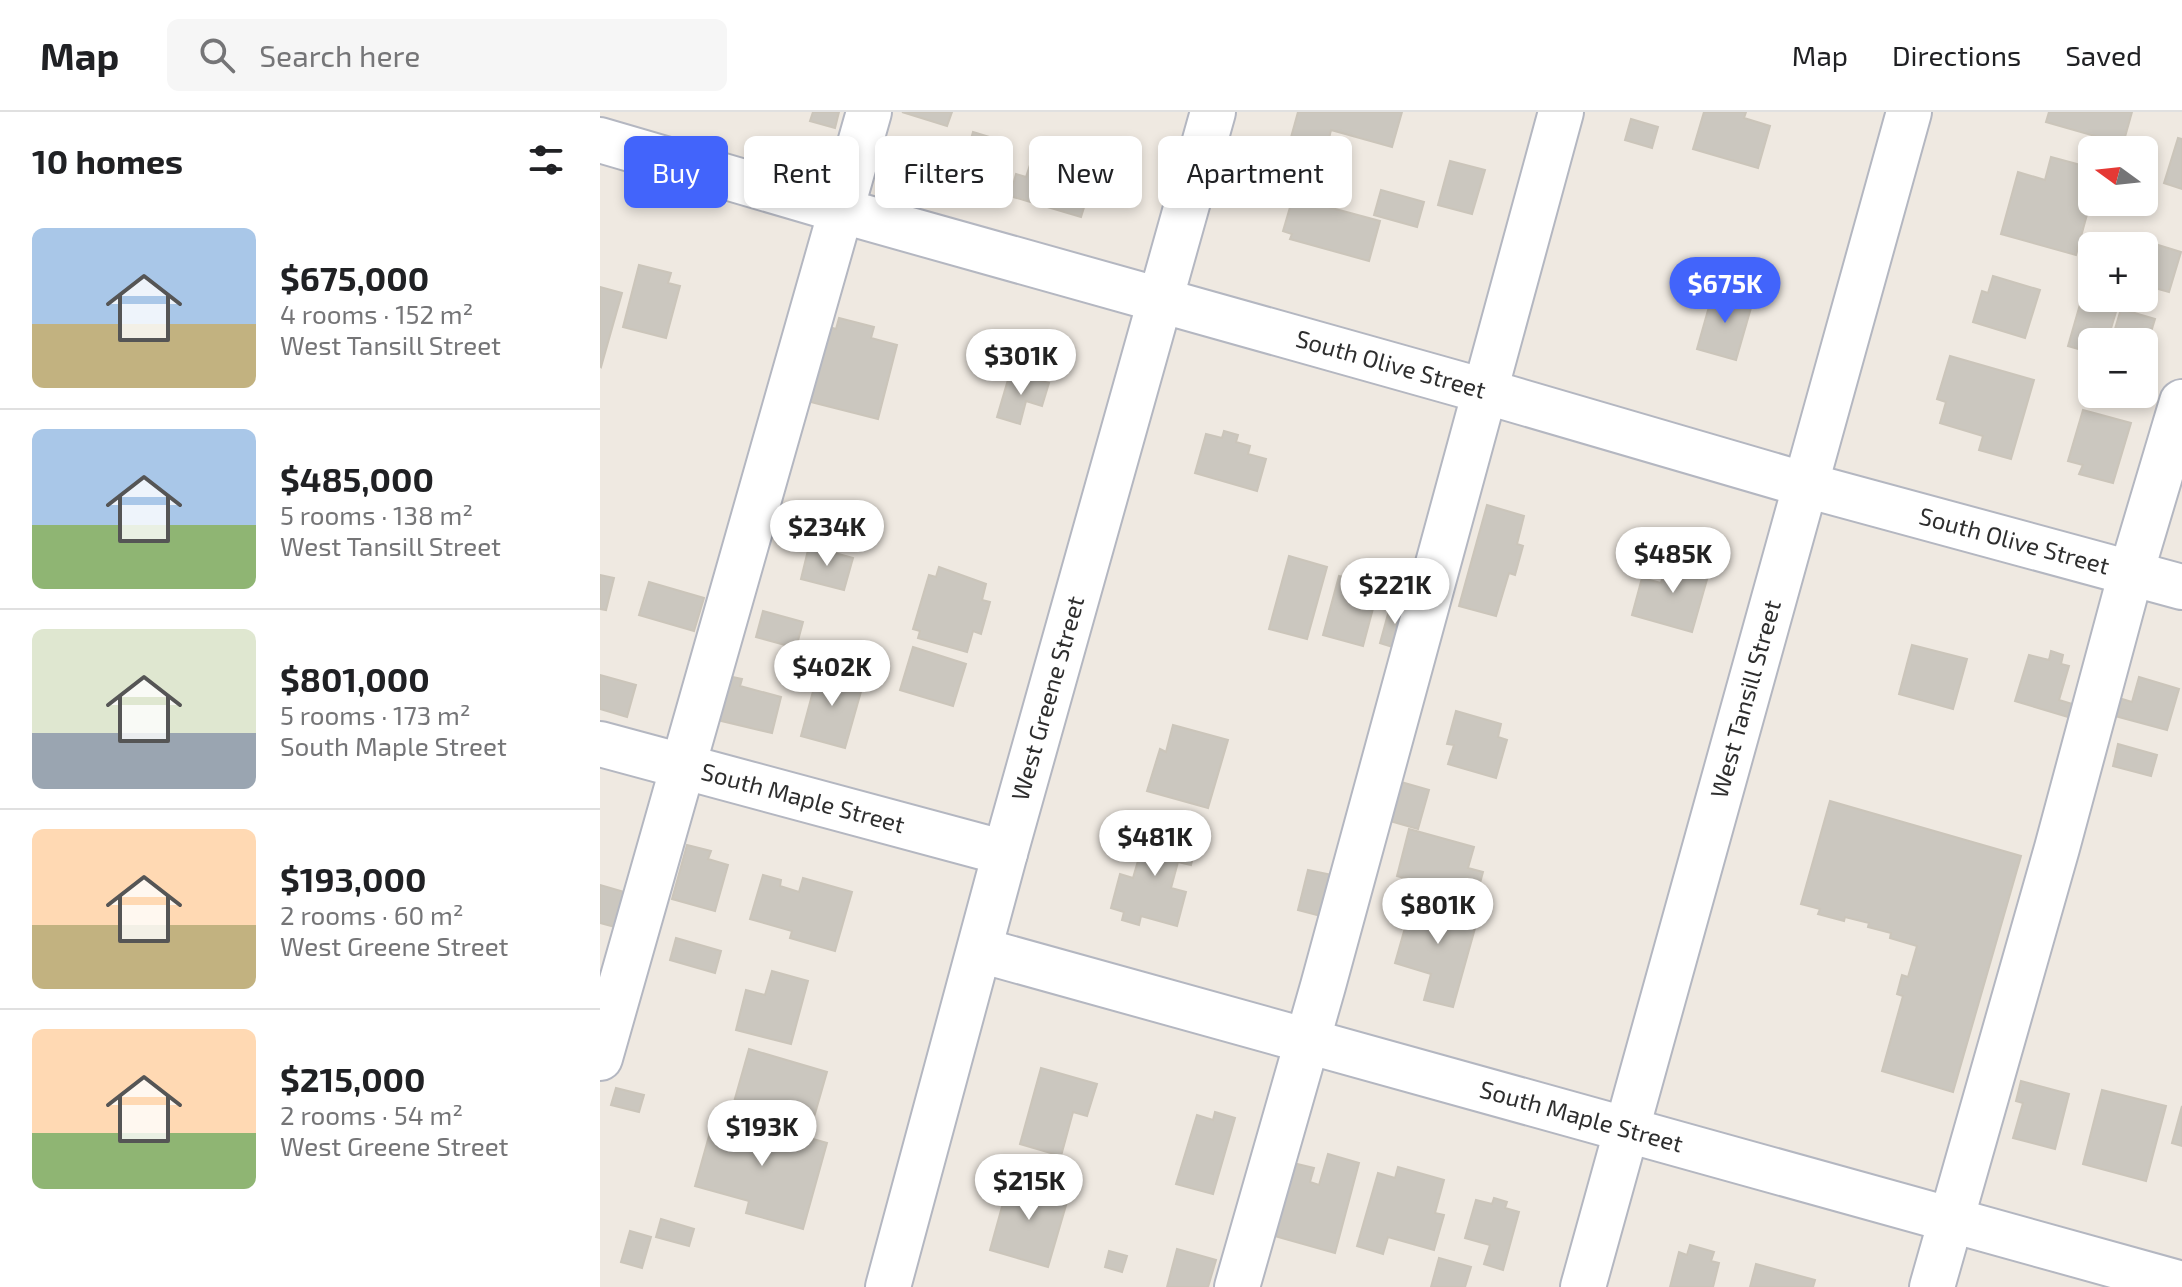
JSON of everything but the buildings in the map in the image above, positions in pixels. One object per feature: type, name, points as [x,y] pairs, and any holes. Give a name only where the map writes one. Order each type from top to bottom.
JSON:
[{"type":"street","points":[[600,1058],[869,112]]},
{"type":"street","name":"West Greene Street","points":[[888,1287],[1005,853],[1213,112]]},
{"type":"street","points":[[1237,1287],[1561,112]]},
{"type":"street","name":"West Tansill Street","points":[[1583,1287],[1909,112]]},
{"type":"street","name":"South Olive Street","points":[[600,140],[1806,485],[2182,587]]},
{"type":"street","points":[[1932,1287],[2057,848],[2131,573],[2182,402]]},
{"type":"street","name":"South Maple Street","points":[[600,744],[1005,853]]},
{"type":"street","name":"South Maple Street","points":[[980,950],[2182,1284]]}]
